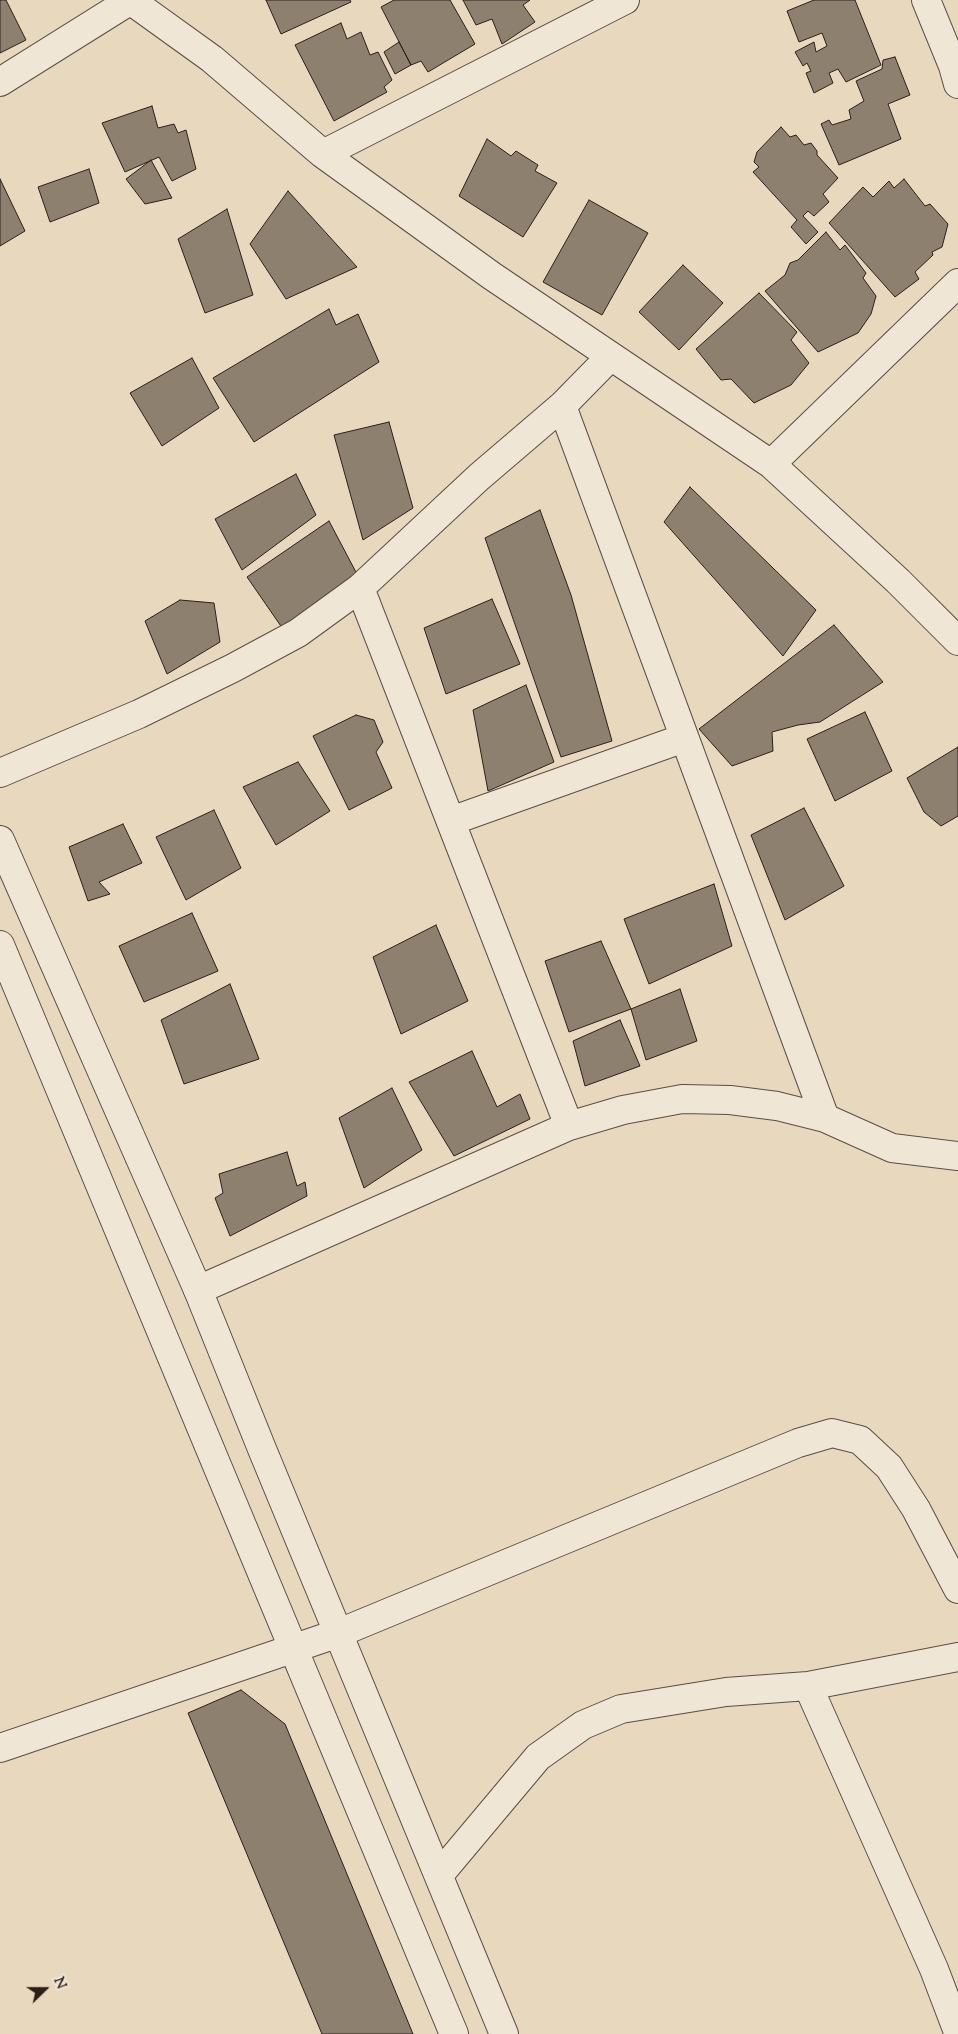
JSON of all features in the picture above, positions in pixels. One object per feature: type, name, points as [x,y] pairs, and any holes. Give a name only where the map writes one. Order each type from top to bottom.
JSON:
[{"type":"street","points":[[0,82],[130,0],[212,59],[322,154],[492,276],[771,464],[898,581],[958,641]]},
{"type":"street","points":[[322,154],[625,0]]},
{"type":"street","points":[[926,0],[956,73]]},
{"type":"street","points":[[771,464],[958,284]]},
{"type":"street","points":[[0,773],[139,714],[233,668],[298,633],[360,588],[480,477],[562,406],[610,357]]},
{"type":"street","points":[[562,406],[825,1118]]},
{"type":"street","points":[[360,588],[569,1126]]},
{"type":"street","points":[[451,821],[684,738]]},
{"type":"street","points":[[0,840],[198,1290],[258,1440],[504,2034]]},
{"type":"street","points":[[0,945],[454,2034]]},
{"type":"street","points":[[198,1290],[569,1126],[623,1110],[682,1099],[730,1100],[777,1106],[825,1118],[892,1148],[958,1156]]},
{"type":"street","points":[[0,1748],[294,1650],[339,1633],[789,1446],[832,1433],[860,1440],[889,1467],[916,1509],[958,1589]]},
{"type":"street","points":[[439,1875],[538,1757],[583,1725],[621,1708],[726,1692],[808,1686],[958,1657]]},
{"type":"street","points":[[808,1686],[934,1969],[958,2032]]},
{"type":"building","points":[[0,0],[6,0],[26,40],[0,53]]},
{"type":"building","points":[[266,0],[350,0],[351,2],[281,34]]},
{"type":"building","points":[[394,0],[450,0],[475,44],[428,72],[421,61],[411,65],[381,7]]},
{"type":"building","points":[[463,0],[530,0],[523,5],[535,22],[502,44],[492,19],[476,25]]},
{"type":"building","points":[[814,0],[855,0],[881,65],[846,82],[838,69],[829,73],[833,83],[814,93],[806,73],[811,71],[807,63],[803,66],[795,52],[814,42],[816,52],[827,46],[822,33],[799,42],[787,11]]},
{"type":"building","points":[[341,23],[347,39],[361,32],[370,55],[378,52],[392,80],[384,87],[387,92],[334,121],[295,45]]},
{"type":"building","points":[[399,42],[411,65],[395,74],[384,52]]},
{"type":"building","points":[[895,57],[910,95],[888,104],[901,139],[839,165],[821,124],[829,120],[832,125],[851,119],[849,110],[864,101],[856,81],[882,69],[883,60]]},
{"type":"building","points":[[152,106],[158,128],[174,124],[178,133],[186,130],[196,169],[172,181],[159,157],[125,172],[102,123]]},
{"type":"building","points":[[781,127],[790,137],[796,135],[804,145],[811,143],[817,151],[817,155],[838,178],[823,194],[829,202],[814,216],[808,211],[803,216],[818,232],[806,244],[791,227],[797,220],[753,172],[759,167],[754,162],[757,152]]},
{"type":"building","points":[[487,139],[511,156],[516,151],[538,165],[535,171],[557,183],[523,237],[459,196]]},
{"type":"building","points":[[151,160],[172,198],[145,204],[126,179]]},
{"type":"building","points":[[89,169],[99,203],[50,222],[38,187]]},
{"type":"building","points":[[0,179],[25,231],[0,246]]},
{"type":"building","points":[[904,179],[925,206],[930,204],[948,224],[942,247],[932,252],[933,255],[915,272],[919,279],[895,297],[829,223],[863,187],[873,197],[889,181],[894,188]]},
{"type":"building","points":[[288,191],[357,267],[286,299],[250,244]]},
{"type":"building","points":[[589,200],[648,233],[602,315],[543,282]]},
{"type":"building","points":[[227,209],[253,295],[205,313],[178,239]]},
{"type":"building","points":[[826,232],[840,250],[845,245],[866,273],[863,278],[876,296],[871,314],[858,333],[818,352],[765,291],[785,275],[790,263],[798,260]]},
{"type":"building","points":[[683,265],[723,303],[679,350],[639,312]]},
{"type":"building","points":[[759,293],[797,332],[791,340],[809,363],[791,385],[754,403],[731,379],[721,380],[696,349]]},
{"type":"building","points":[[329,309],[336,325],[358,314],[379,362],[254,442],[213,378]]},
{"type":"building","points":[[192,358],[219,408],[162,446],[130,393]]},
{"type":"building","points":[[389,422],[413,508],[363,540],[334,435]]},
{"type":"building","points":[[296,474],[316,515],[242,570],[215,519]]},
{"type":"building","points":[[690,487],[816,610],[783,656],[664,522]]},
{"type":"building","points":[[540,510],[571,595],[612,741],[561,757],[485,538]]},
{"type":"building","points":[[329,521],[358,576],[285,632],[247,577]]},
{"type":"building","points":[[492,599],[520,664],[446,694],[424,628]]},
{"type":"building","points":[[180,600],[214,603],[220,642],[167,674],[145,621]]},
{"type":"building","points":[[834,625],[883,682],[820,722],[798,725],[772,732],[773,751],[732,766],[699,729]]},
{"type":"building","points":[[526,685],[554,762],[488,791],[473,710]]},
{"type":"building","points":[[865,712],[892,771],[835,801],[807,739]]},
{"type":"building","points":[[356,715],[374,720],[383,742],[376,752],[392,788],[349,810],[313,736]]},
{"type":"building","points":[[958,747],[958,816],[941,826],[924,812],[907,778]]},
{"type":"building","points":[[298,762],[330,811],[276,845],[243,787]]},
{"type":"building","points":[[804,808],[844,886],[785,920],[751,835]]},
{"type":"building","points":[[214,810],[241,868],[186,900],[156,837]]},
{"type":"building","points":[[123,824],[142,863],[99,882],[110,894],[88,901],[69,847]]},
{"type":"building","points":[[714,884],[732,946],[649,984],[624,919]]},
{"type":"building","points":[[192,913],[218,971],[144,1002],[119,946]]},
{"type":"building","points":[[436,925],[468,1001],[401,1034],[373,957]]},
{"type":"building","points":[[601,941],[631,1009],[569,1032],[545,961]]},
{"type":"building","points":[[230,984],[259,1059],[184,1084],[161,1020]]},
{"type":"building","points":[[680,989],[697,1041],[646,1060],[631,1009]]},
{"type":"building","points":[[620,1020],[640,1066],[585,1086],[573,1041]]},
{"type":"building","points":[[472,1051],[497,1107],[520,1094],[530,1119],[454,1156],[409,1082]]},
{"type":"building","points":[[392,1088],[422,1150],[364,1188],[339,1118]]},
{"type":"building","points":[[287,1152],[297,1186],[305,1182],[307,1196],[230,1236],[215,1198],[223,1193],[219,1174]]},
{"type":"building","points":[[241,1690],[285,1724],[413,2034],[322,2034],[188,1713]]}]
